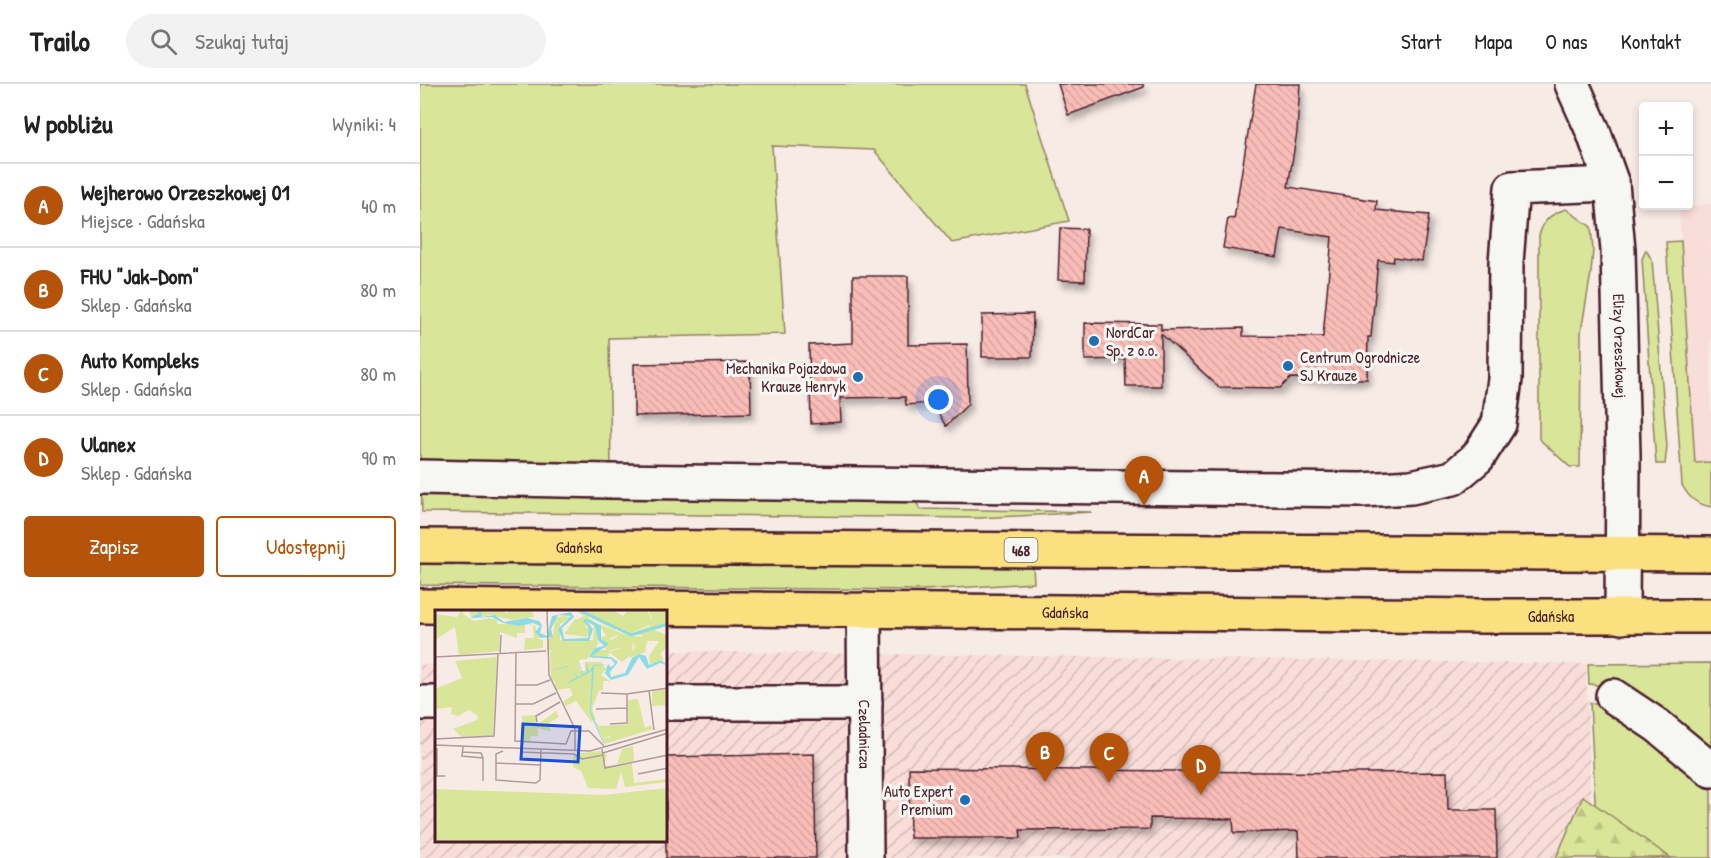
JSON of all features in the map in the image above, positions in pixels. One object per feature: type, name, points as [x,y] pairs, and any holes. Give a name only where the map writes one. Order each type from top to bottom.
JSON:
[{"type":"main road","name":"Gdańska","points":[[420,546],[1711,554]]},
{"type":"main road","name":"Gdańska","points":[[420,606],[1711,616]]},
{"type":"street","name":"Elizy Orzeszkowej","points":[[1572,84],[1593,131],[1612,184],[1618,250],[1623,456],[1622,616]]},
{"type":"street","points":[[420,477],[609,482],[1362,490],[1411,487],[1453,478],[1478,458],[1499,424],[1505,379],[1506,262],[1512,188],[1612,184]]},
{"type":"street","name":"Czeladnicza","points":[[864,610],[866,858]]},
{"type":"street","points":[[1613,696],[1658,726],[1711,770]]},
{"type":"street","points":[[668,703],[865,703]]},
{"type":"shaded area","points":[[1711,203],[1711,507],[1701,505],[1688,496],[1682,485],[1666,242],[1681,241],[1679,210],[1693,210],[1693,206]]},
{"type":"shaded area","points":[[668,651],[1586,664],[1593,858],[420,858],[420,665],[435,664],[435,843],[668,843]]},
{"type":"green space","points":[[420,84],[1025,84],[1069,221],[952,243],[874,150],[772,146],[785,334],[609,338],[611,466],[798,500],[916,502],[920,509],[1092,512],[979,518],[422,512]]},
{"type":"green space","points":[[1566,209],[1591,227],[1593,250],[1581,332],[1580,467],[1570,467],[1539,439],[1539,235],[1548,218]]},
{"type":"green space","points":[[1681,241],[1695,463],[1711,462],[1711,507],[1693,500],[1682,485],[1666,242]]},
{"type":"green space","points":[[1646,250],[1652,260],[1667,446],[1665,464],[1656,464],[1642,259]]},
{"type":"green space","points":[[420,561],[1033,566],[1034,583],[924,590],[420,585]]},
{"type":"green space","points":[[1711,663],[1711,751],[1621,688],[1589,684],[1588,664]]},
{"type":"green space","points":[[1590,703],[1625,711],[1644,725],[1691,776],[1711,781],[1711,858],[1598,858]]},
{"type":"green space","points":[[1583,796],[1671,858],[1556,858]]},
{"type":"building","points":[[1058,84],[1143,84],[1144,87],[1068,115]]},
{"type":"building","points":[[1256,84],[1300,84],[1297,132],[1288,187],[1377,201],[1376,210],[1429,215],[1422,261],[1394,257],[1393,262],[1378,260],[1371,337],[1368,337],[1367,379],[1291,378],[1280,388],[1219,387],[1161,334],[1161,386],[1126,386],[1125,359],[1085,360],[1085,323],[1161,324],[1161,330],[1243,328],[1243,336],[1323,337],[1332,237],[1282,229],[1277,257],[1223,248],[1228,218],[1234,219]]},
{"type":"building","points":[[1060,228],[1086,229],[1085,281],[1058,280]]},
{"type":"building","points":[[853,276],[908,276],[908,345],[967,344],[968,404],[946,426],[932,403],[906,405],[905,397],[840,398],[841,422],[811,424],[809,345],[853,343]]},
{"type":"building","points":[[1033,314],[1032,357],[982,357],[982,315]]},
{"type":"building","points":[[750,362],[751,413],[634,416],[634,364]]},
{"type":"building","points":[[814,754],[816,858],[666,858],[668,757]]},
{"type":"building","points":[[909,768],[1447,772],[1448,810],[1496,810],[1497,858],[1299,858],[1298,831],[1234,833],[1233,819],[1150,818],[1150,829],[1020,830],[1021,838],[910,838]]},
{"type":"place","name":"NordCar Sp. z o.o.","points":[[1094,341]]},
{"type":"place","name":"Centrum Ogrodnicze SJ Krauze","points":[[1288,366]]},
{"type":"place","name":"Mechanika Pojazdowa Krauze Henryk","points":[[858,377]]},
{"type":"place","name":"Wejherowo Orzeszkowej 01","points":[[1144,506]]},
{"type":"place","name":"FHU \"Jak-Dom\"","points":[[1045,782]]},
{"type":"place","name":"Auto Kompleks","points":[[1109,783]]},
{"type":"place","name":"Ulanex","points":[[1201,795]]},
{"type":"place","name":"Auto Expert Premium","points":[[965,800]]}]
